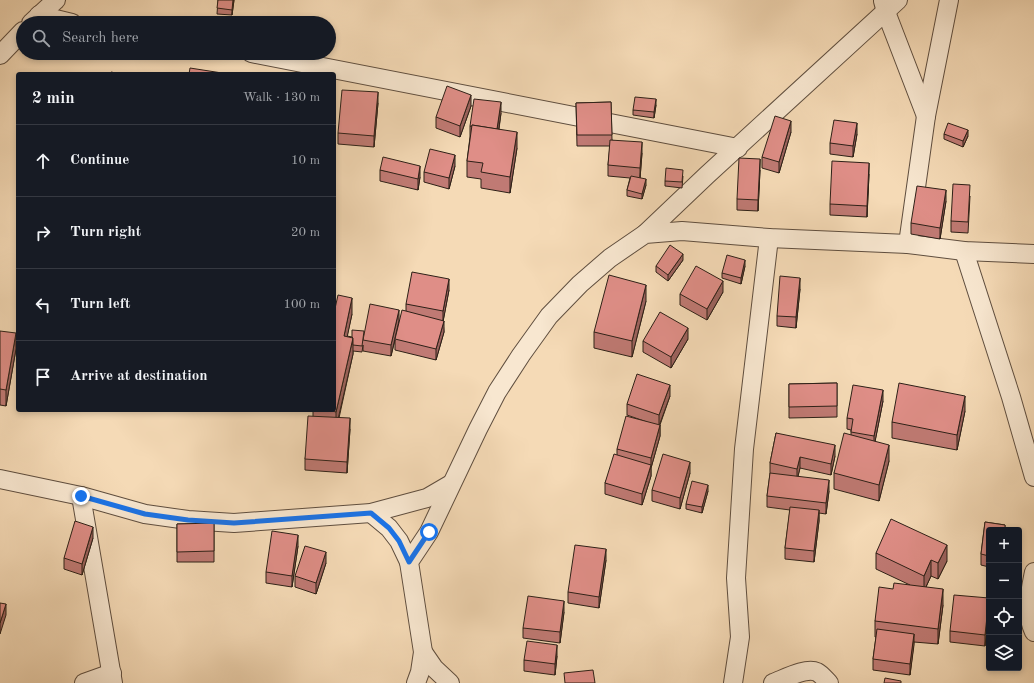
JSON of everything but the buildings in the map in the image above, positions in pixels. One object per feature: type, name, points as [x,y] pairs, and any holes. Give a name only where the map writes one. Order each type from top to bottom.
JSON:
[{"type":"street","points":[[38,16],[56,0]]},
{"type":"street","points":[[908,244],[926,116],[949,0]]},
{"type":"street","points":[[409,562],[429,532],[497,392],[549,316],[580,284],[610,258],[645,234],[738,148],[889,4],[926,116]]},
{"type":"street","points":[[0,55],[16,38]]},
{"type":"street","points":[[287,60],[738,148]]},
{"type":"street","points":[[645,234],[682,231],[769,238],[908,244],[964,251],[1034,254]]},
{"type":"street","points":[[732,683],[740,637],[736,578],[744,449],[769,238]]},
{"type":"street","points":[[964,251],[1011,397],[1034,477]]},
{"type":"street","points":[[0,479],[81,496],[145,514],[188,520],[234,523],[371,513],[427,498],[451,484]]},
{"type":"street","points":[[81,496],[112,678],[84,683]]},
{"type":"street","points":[[371,513],[393,532],[409,562],[423,652],[420,672],[416,683]]},
{"type":"street","points":[[1034,572],[1030,593],[1029,613],[1034,632]]},
{"type":"street","points":[[423,652],[434,668],[450,683]]},
{"type":"street","points":[[773,683],[811,670],[818,672],[829,683]]},
{"type":"route","points":[[81,496],[145,514],[188,520],[234,523],[371,513],[389,528],[399,541],[409,562],[429,532]]}]
